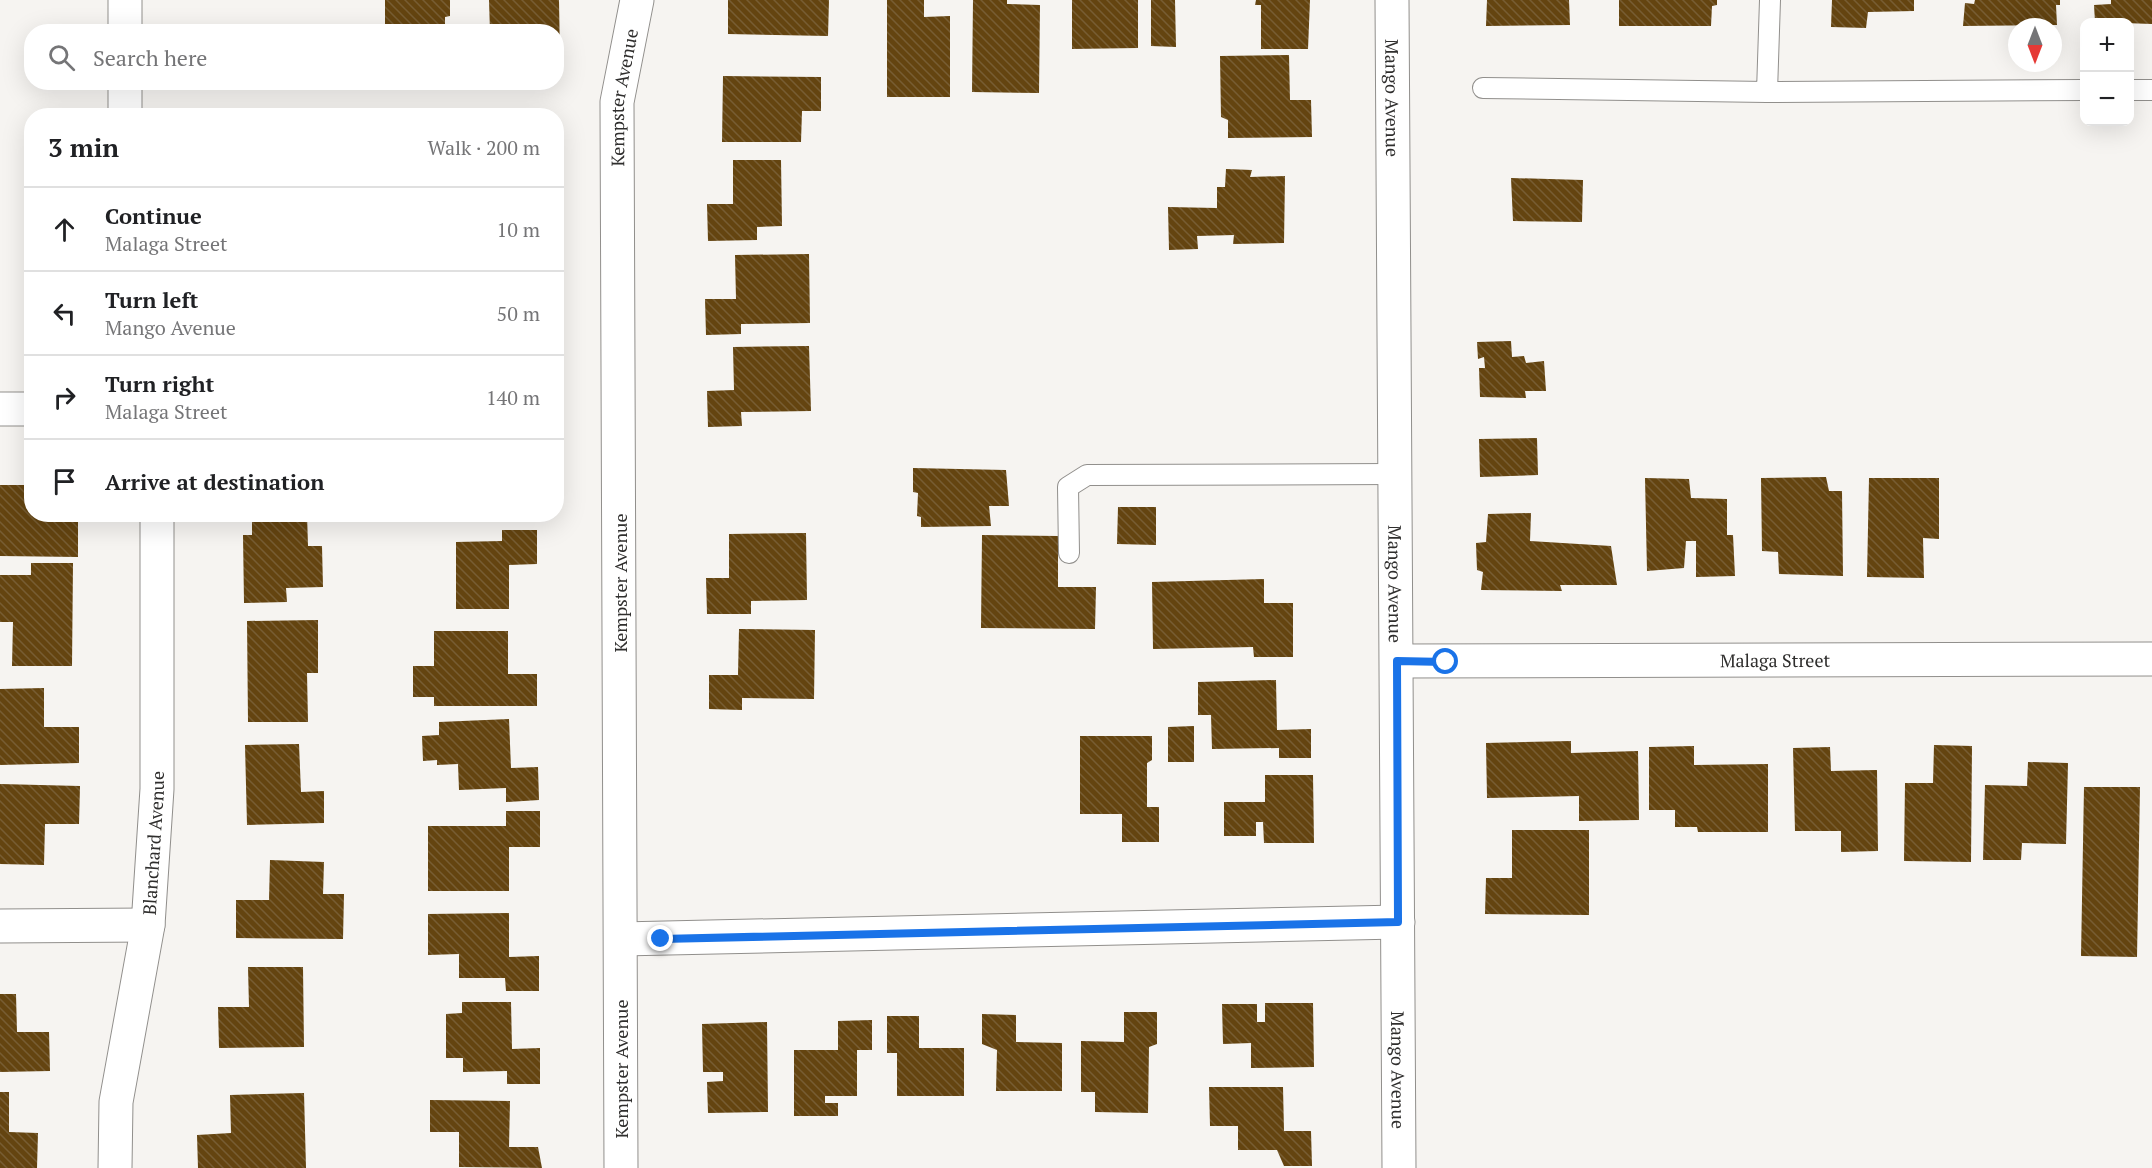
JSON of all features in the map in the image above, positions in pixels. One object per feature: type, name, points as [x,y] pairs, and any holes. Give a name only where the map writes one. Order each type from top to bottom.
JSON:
[{"type":"street","points":[[125,0],[125,24]]},
{"type":"street","name":"Kempster Avenue","points":[[621,1168],[617,102],[637,0]]},
{"type":"street","name":"Mango Avenue","points":[[1392,0],[1399,1168]]},
{"type":"street","points":[[125,90],[125,108]]},
{"type":"street","points":[[0,409],[24,409]]},
{"type":"street","name":"Blanchard Avenue","points":[[116,1168],[116,1101],[148,925],[157,789],[157,522]]},
{"type":"street","name":"Malaga Street","points":[[1397,661],[2152,659]]},
{"type":"street","points":[[621,939],[1398,922]]},
{"type":"street","points":[[0,926],[148,925]]},
{"type":"lane","points":[[1767,92],[1770,0]]},
{"type":"lane","points":[[1483,88],[1767,92],[2080,90]]},
{"type":"lane","points":[[2134,90],[2152,90]]},
{"type":"lane","points":[[1069,553],[1068,487],[1087,475],[1395,474]]},
{"type":"building","points":[[385,0],[450,0],[450,16],[445,17],[445,24],[385,24]]},
{"type":"building","points":[[489,0],[559,0],[559,24],[490,24]]},
{"type":"building","points":[[728,0],[829,0],[828,36],[728,34]]},
{"type":"building","points":[[887,0],[924,0],[924,17],[950,16],[950,97],[887,97]]},
{"type":"building","points":[[973,0],[1007,0],[1007,4],[1040,5],[1039,93],[972,92]]},
{"type":"building","points":[[1072,0],[1138,0],[1138,48],[1072,49]]},
{"type":"building","points":[[1151,0],[1175,0],[1176,47],[1151,46]]},
{"type":"building","points":[[1256,0],[1310,0],[1308,49],[1261,49],[1261,5],[1255,5]]},
{"type":"building","points":[[1487,0],[1569,0],[1570,25],[1486,26]]},
{"type":"building","points":[[1619,0],[1717,0],[1717,5],[1712,6],[1711,26],[1619,26]]},
{"type":"building","points":[[1832,0],[1914,0],[1914,11],[1868,12],[1866,28],[1831,27]]},
{"type":"building","points":[[1975,0],[2060,0],[2060,5],[2056,5],[2057,18],[2008,18],[2008,26],[1963,26],[1965,3],[1974,4]]},
{"type":"building","points":[[2111,0],[2152,0],[2152,24],[2134,23],[2134,18],[2095,18],[2094,5],[2111,4]]},
{"type":"building","points":[[1289,55],[1290,100],[1311,100],[1312,137],[1228,138],[1228,120],[1221,117],[1220,56]]},
{"type":"building","points":[[723,76],[821,77],[821,111],[802,111],[801,142],[722,142]]},
{"type":"building","points":[[733,160],[781,160],[782,226],[757,227],[757,240],[708,241],[707,204],[733,204]]},
{"type":"building","points":[[1226,169],[1252,170],[1250,177],[1285,176],[1284,243],[1233,244],[1234,235],[1197,236],[1198,249],[1169,250],[1168,207],[1217,208],[1217,187],[1225,187]]},
{"type":"building","points":[[1511,178],[1583,180],[1582,222],[1513,221]]},
{"type":"building","points":[[809,254],[810,323],[741,324],[741,334],[706,335],[705,299],[736,299],[735,255]]},
{"type":"building","points":[[1511,341],[1512,357],[1524,356],[1526,363],[1544,361],[1546,391],[1525,391],[1526,398],[1480,397],[1479,368],[1485,368],[1484,357],[1478,359],[1477,342]]},
{"type":"building","points":[[809,346],[811,411],[741,412],[742,426],[708,427],[707,391],[734,390],[733,347]]},
{"type":"building","points":[[1537,438],[1538,475],[1480,477],[1479,439]]},
{"type":"building","points":[[913,468],[1006,470],[1009,506],[989,506],[991,526],[921,527],[921,517],[917,516],[918,493],[913,492]]},
{"type":"building","points":[[1826,477],[1829,491],[1842,491],[1843,576],[1779,574],[1778,552],[1762,551],[1761,478]]},
{"type":"building","points":[[1645,478],[1689,479],[1691,498],[1727,499],[1727,535],[1733,535],[1735,576],[1696,577],[1696,541],[1686,541],[1684,568],[1647,571]]},
{"type":"building","points":[[1869,478],[1939,478],[1939,539],[1923,538],[1924,578],[1867,577]]},
{"type":"building","points":[[0,485],[24,485],[24,522],[78,522],[78,557],[0,556]]},
{"type":"building","points":[[1118,507],[1156,507],[1156,545],[1117,544]]},
{"type":"building","points":[[1531,513],[1530,541],[1611,546],[1617,585],[1560,585],[1562,591],[1481,590],[1483,572],[1477,570],[1476,543],[1486,542],[1488,514]]},
{"type":"building","points":[[252,522],[307,522],[308,546],[322,546],[323,587],[286,588],[287,602],[244,603],[243,535],[252,535]]},
{"type":"building","points":[[502,530],[537,530],[537,564],[509,565],[509,609],[456,609],[456,542],[502,541]]},
{"type":"building","points":[[806,533],[807,600],[751,601],[751,614],[707,614],[706,578],[729,578],[729,534]]},
{"type":"building","points":[[982,535],[1058,536],[1058,587],[1096,587],[1095,629],[981,628]]},
{"type":"building","points":[[31,563],[73,563],[72,666],[12,666],[13,622],[0,622],[0,575],[31,575]]},
{"type":"building","points":[[1264,579],[1264,603],[1293,603],[1293,657],[1254,657],[1253,647],[1153,649],[1152,582]]},
{"type":"building","points":[[318,620],[318,673],[307,673],[308,722],[248,722],[247,621]]},
{"type":"building","points":[[739,629],[815,630],[814,699],[742,698],[742,710],[709,709],[709,675],[738,675]]},
{"type":"building","points":[[434,631],[508,631],[508,674],[537,674],[537,706],[434,706],[434,697],[413,697],[413,666],[434,666]]},
{"type":"building","points":[[1276,680],[1277,730],[1311,729],[1311,758],[1279,758],[1279,748],[1212,749],[1211,715],[1198,715],[1198,682]]},
{"type":"building","points":[[44,688],[44,727],[79,727],[79,763],[0,765],[0,689]]},
{"type":"building","points":[[509,719],[511,768],[538,767],[539,800],[506,802],[506,788],[459,790],[458,764],[437,765],[437,760],[423,761],[422,736],[439,735],[439,722]]},
{"type":"building","points":[[1194,726],[1194,762],[1168,762],[1168,727]]},
{"type":"building","points":[[1080,736],[1152,736],[1152,760],[1147,763],[1147,807],[1159,807],[1159,842],[1122,842],[1122,814],[1080,814]]},
{"type":"building","points":[[1571,741],[1571,753],[1638,751],[1639,820],[1579,821],[1579,796],[1487,798],[1486,743]]},
{"type":"building","points":[[299,744],[301,792],[324,791],[324,823],[247,825],[245,745]]},
{"type":"building","points":[[1934,745],[1972,746],[1971,862],[1904,861],[1905,783],[1933,783]]},
{"type":"building","points":[[1694,746],[1694,765],[1768,764],[1768,832],[1698,832],[1697,827],[1675,827],[1675,810],[1649,810],[1649,747]]},
{"type":"building","points":[[1830,747],[1831,771],[1877,770],[1878,851],[1841,852],[1841,831],[1795,831],[1793,748]]},
{"type":"building","points":[[2028,762],[2068,763],[2066,844],[2022,843],[2021,860],[1983,860],[1985,785],[2027,786]]},
{"type":"building","points":[[1265,775],[1313,775],[1314,843],[1264,843],[1263,822],[1256,822],[1256,836],[1224,836],[1224,802],[1265,802]]},
{"type":"building","points":[[0,784],[80,786],[79,824],[45,824],[44,865],[0,864]]},
{"type":"building","points":[[2084,787],[2140,787],[2137,957],[2081,956]]},
{"type":"building","points":[[506,811],[540,811],[540,847],[509,847],[509,891],[428,891],[428,826],[506,826]]},
{"type":"building","points":[[1512,830],[1589,830],[1589,915],[1485,914],[1486,878],[1512,878]]},
{"type":"building","points":[[270,860],[324,862],[323,894],[344,894],[343,939],[236,938],[236,900],[269,900]]},
{"type":"building","points":[[509,913],[509,957],[539,956],[539,991],[506,991],[505,978],[459,978],[459,954],[428,955],[428,914]]},
{"type":"building","points":[[248,967],[303,967],[304,1047],[219,1048],[218,1007],[249,1007]]},
{"type":"building","points":[[0,994],[16,994],[17,1032],[49,1032],[50,1071],[0,1072]]},
{"type":"building","points":[[462,1002],[511,1002],[512,1049],[540,1048],[540,1084],[507,1084],[507,1071],[463,1072],[463,1058],[446,1058],[446,1014],[462,1013]]},
{"type":"building","points":[[1265,1003],[1313,1003],[1314,1067],[1251,1068],[1251,1043],[1223,1044],[1222,1004],[1257,1004],[1257,1022],[1265,1022]]},
{"type":"building","points":[[1124,1012],[1157,1012],[1157,1044],[1149,1047],[1148,1113],[1095,1112],[1095,1092],[1081,1092],[1081,1041],[1124,1042]]},
{"type":"building","points":[[982,1014],[1016,1015],[1016,1042],[1062,1043],[1062,1091],[996,1091],[997,1050],[982,1044]]},
{"type":"building","points":[[887,1016],[919,1016],[919,1048],[964,1048],[964,1096],[897,1096],[897,1053],[887,1053]]},
{"type":"building","points":[[872,1020],[872,1050],[857,1050],[857,1096],[825,1096],[825,1103],[838,1103],[838,1116],[794,1116],[794,1050],[838,1050],[838,1021]]},
{"type":"building","points":[[767,1022],[768,1112],[708,1113],[707,1082],[723,1081],[723,1072],[703,1072],[702,1024]]},
{"type":"building","points":[[1209,1087],[1283,1087],[1284,1131],[1311,1131],[1312,1166],[1284,1166],[1277,1150],[1238,1150],[1238,1126],[1210,1126]]},
{"type":"building","points":[[0,1092],[9,1092],[9,1132],[38,1133],[37,1168],[0,1168]]},
{"type":"building","points":[[304,1093],[306,1168],[198,1168],[197,1135],[231,1133],[230,1095]]},
{"type":"building","points":[[430,1100],[510,1101],[509,1147],[538,1147],[542,1168],[459,1167],[459,1132],[430,1132]]},
{"type":"route","points":[[661,939],[1398,922],[1397,661],[1446,662]]}]
